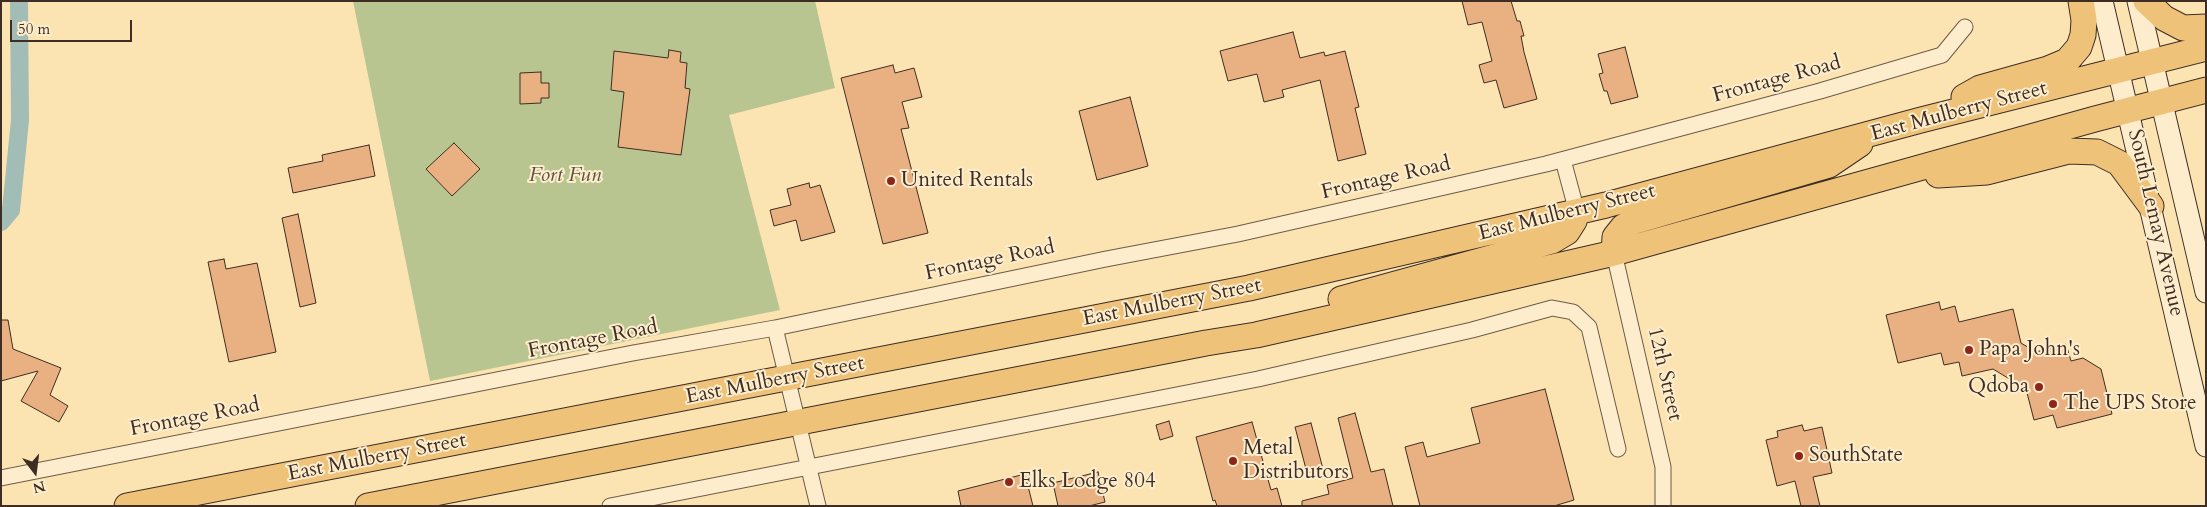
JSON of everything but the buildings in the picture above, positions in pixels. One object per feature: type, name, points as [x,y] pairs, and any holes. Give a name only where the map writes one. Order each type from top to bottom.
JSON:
[{"type":"highway","points":[[1921,120],[1980,88],[2048,69],[2067,61],[2079,47],[2084,34],[2081,1]]},
{"type":"highway","points":[[2146,1],[2164,18],[2184,28],[2206,27]]},
{"type":"highway","name":"East Mulberry Street","points":[[127,506],[1249,288],[1577,212],[1921,120],[2206,48]]},
{"type":"highway","name":"East Mulberry Street","points":[[368,506],[1206,343],[1256,335],[1614,254],[2206,90]]},
{"type":"highway","points":[[1614,254],[1615,237],[1623,227],[1632,222],[1828,166],[1874,134]]},
{"type":"highway","points":[[1888,179],[1987,172],[2069,151],[2085,150],[2097,152],[2119,163],[2151,206]]},
{"type":"highway","points":[[1206,343],[1313,307],[1552,241],[1567,232],[1577,212]]},
{"type":"main road","name":"South Lemay Avenue","points":[[2102,1],[2206,446]]},
{"type":"main road","name":"South Lemay Avenue","points":[[2138,1],[2206,292]]},
{"type":"street","name":"Frontage Road","points":[[1,478],[633,353],[775,328],[1106,259],[1238,234],[1563,160],[1820,91],[1942,55],[1965,27]]},
{"type":"street","points":[[1563,160],[1577,212]]},
{"type":"street","name":"12th Street","points":[[1614,254],[1663,467],[1663,506]]},
{"type":"street","points":[[610,506],[1258,379],[1472,330],[1552,308],[1573,312],[1589,327],[1618,449]]},
{"type":"street","points":[[775,328],[818,506]]},
{"type":"green space","name":"Fort Fun","points":[[353,1],[815,1],[835,88],[729,115],[780,310],[430,381]]},
{"type":"waterway","points":[[1,222],[11,210],[20,120],[19,1]]},
{"type":"place","name":"United Rentals","points":[[891,181]]},
{"type":"place","name":"Papa John's","points":[[1969,350]]},
{"type":"place","name":"Qdoba","points":[[2039,387]]},
{"type":"place","name":"The UPS Store","points":[[2053,404]]},
{"type":"place","name":"SouthState","points":[[1799,456]]},
{"type":"place","name":"Metal Distributors","points":[[1233,461]]},
{"type":"place","name":"Elks Lodge 804","points":[[1009,482]]}]
